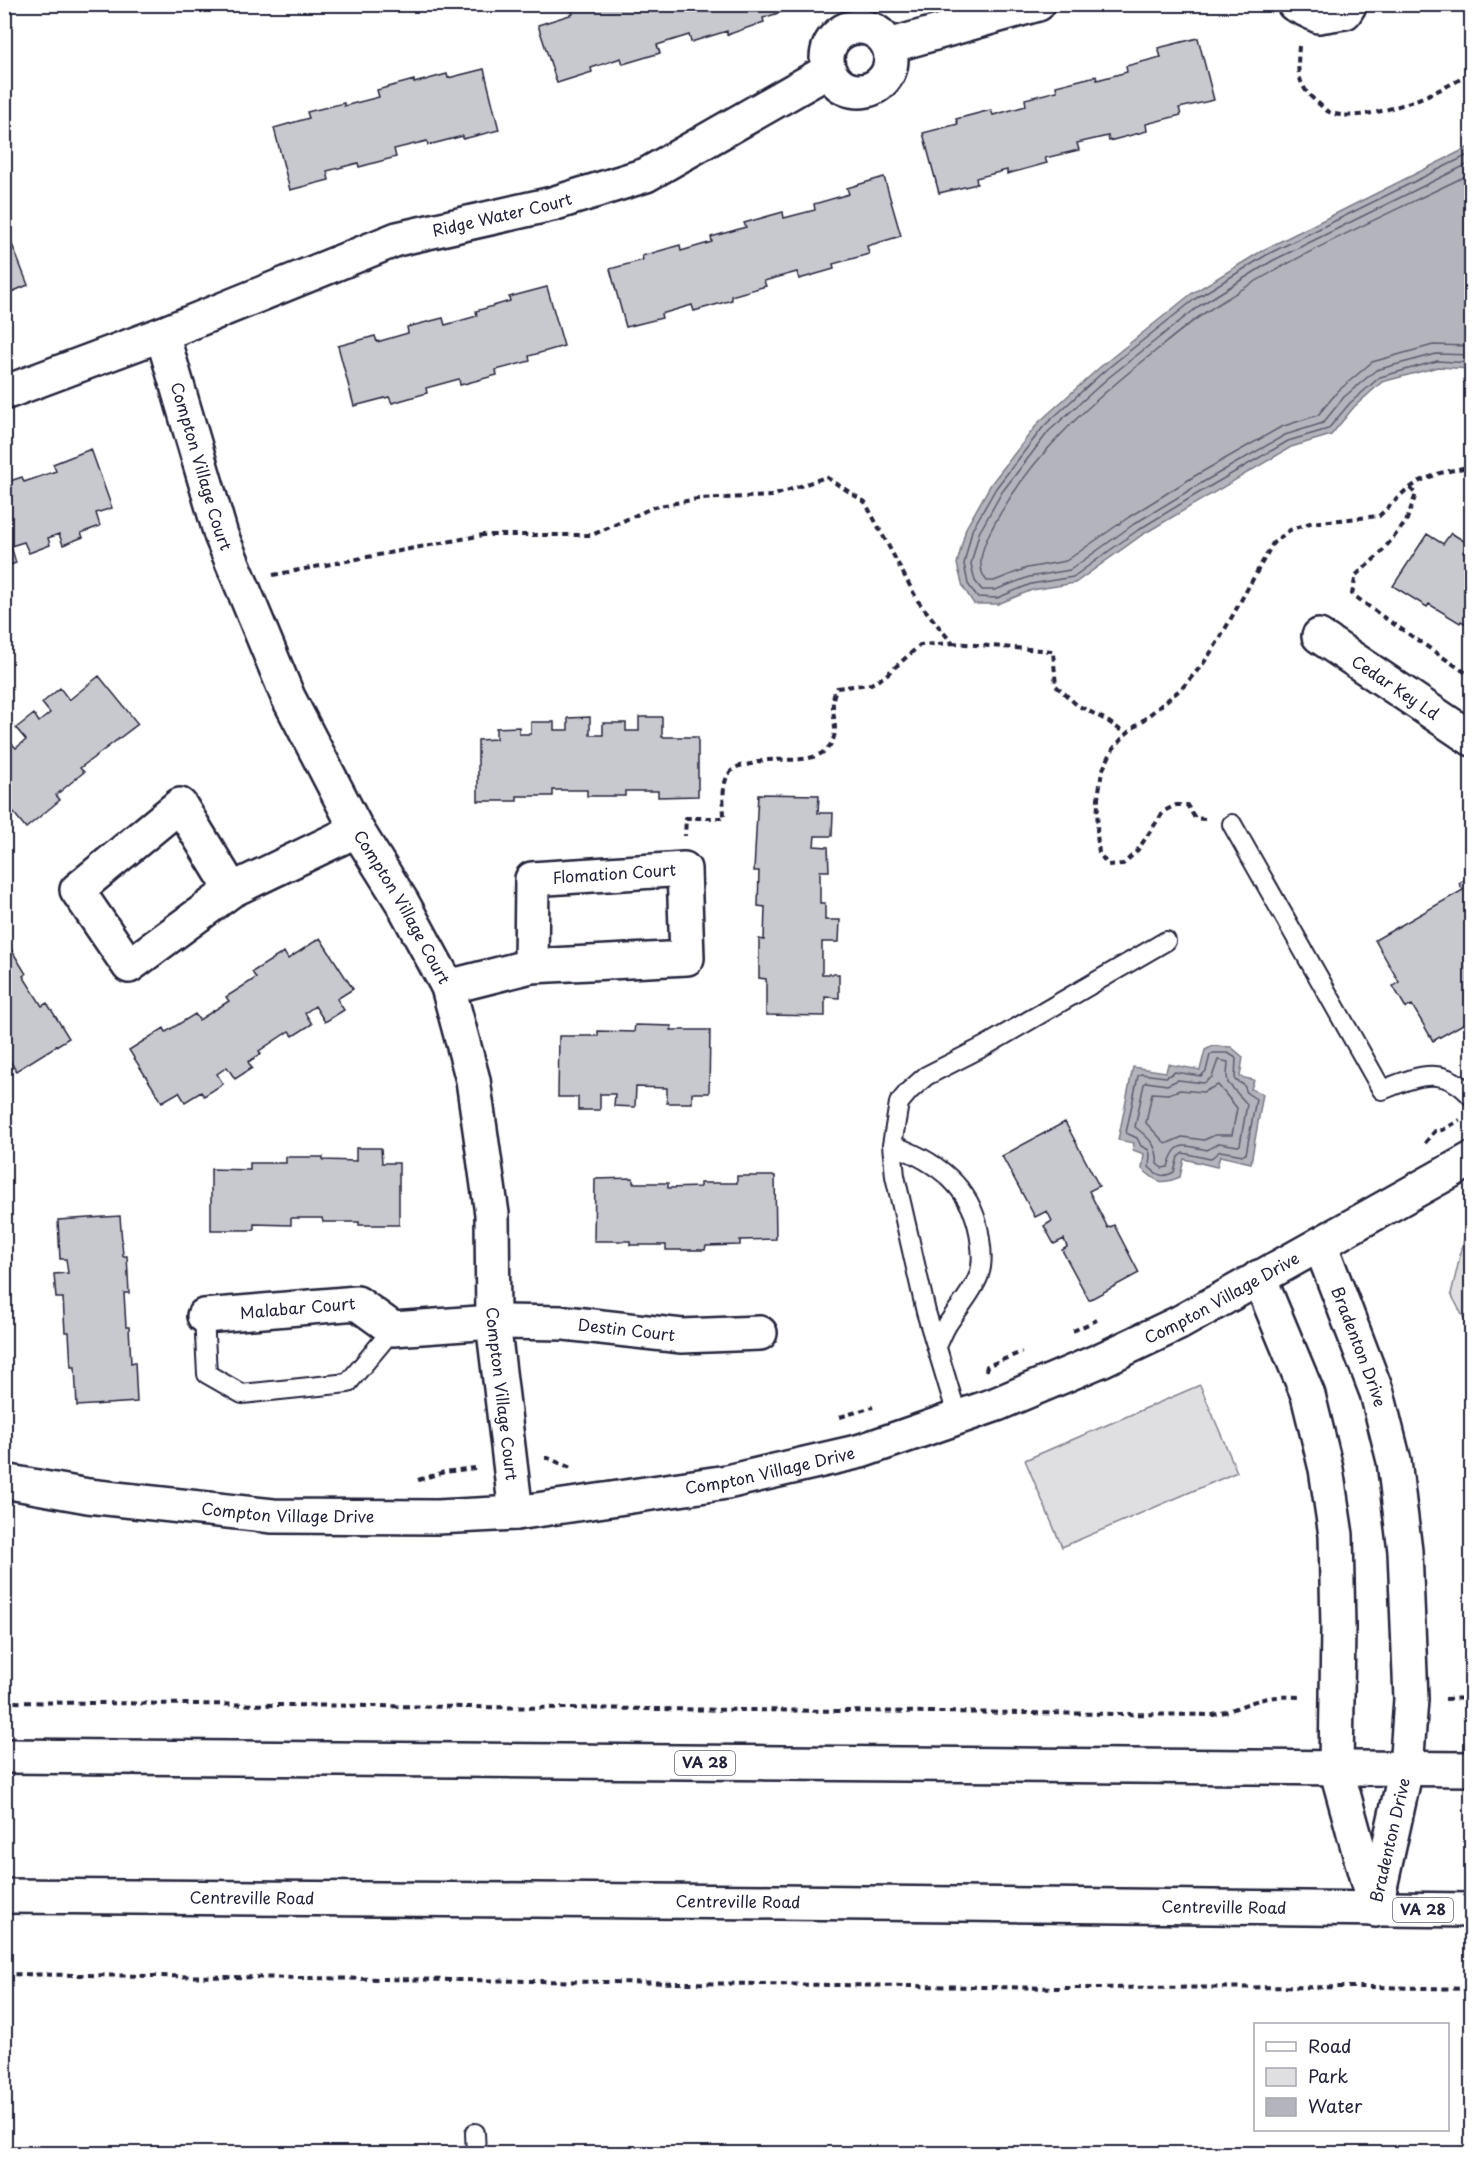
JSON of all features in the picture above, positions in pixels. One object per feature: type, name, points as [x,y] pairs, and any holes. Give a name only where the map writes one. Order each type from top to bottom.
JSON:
[{"type":"main road","points":[[889,46],[1038,4]]},
{"type":"main road","points":[[1301,7],[1318,16],[1346,12],[1350,4]]},
{"type":"main road","points":[[863,26],[879,33],[889,46],[892,63],[885,79],[872,90],[854,92],[838,85],[828,71],[827,54],[833,38],[847,28],[863,26]]},
{"type":"main road","name":"Ridge Water Court","points":[[4,393],[162,334],[397,239],[552,204],[646,175],[828,71]]},
{"type":"main road","name":"Compton Village Court","points":[[162,334],[221,535],[288,696],[357,830],[402,902],[448,987],[473,1080],[491,1203],[493,1322],[516,1513]]},
{"type":"main road","name":"Cedar Key Ld","points":[[1319,636],[1472,739]]},
{"type":"main road","points":[[232,890],[180,806],[76,890],[129,966],[232,890],[357,830]]},
{"type":"main road","name":"Flomation Court","points":[[448,987],[531,966],[687,958],[684,869],[532,879],[531,966]]},
{"type":"main road","name":"Compton Village Drive","points":[[4,1481],[88,1496],[273,1516],[437,1517],[516,1513],[727,1482],[861,1451],[997,1404],[1101,1360],[1179,1323],[1472,1159]]},
{"type":"main road","name":"Bradenton Drive","points":[[1320,1244],[1377,1393],[1394,1461],[1405,1551],[1410,1699],[1406,1769],[1375,1910]]},
{"type":"main road","name":"Bradenton Drive","points":[[1259,1277],[1308,1395],[1326,1469],[1336,1535],[1338,1627],[1336,1768],[1375,1910]]},
{"type":"main road","name":"Malabar Court","points":[[204,1316],[357,1303],[393,1329]]},
{"type":"main road","points":[[393,1329],[493,1322]]},
{"type":"main road","name":"Destin Court","points":[[493,1322],[565,1323],[682,1336],[760,1333]]},
{"type":"main road","name":"VA 28","points":[[4,1756],[1472,1769]]},
{"type":"main road","name":"Centreville Road","points":[[4,1896],[1472,1910]]},
{"type":"lane","points":[[1232,824],[1382,1090],[1428,1075],[1448,1077],[1461,1085],[1472,1097]]},
{"type":"lane","points":[[958,1418],[926,1312],[895,1176],[892,1145],[899,1103],[909,1090],[927,1076],[985,1046],[1166,941]]},
{"type":"lane","points":[[892,1145],[915,1153],[956,1182],[969,1201],[979,1229],[982,1255],[979,1275],[948,1323],[937,1346]]},
{"type":"lane","points":[[204,1316],[207,1374],[242,1394],[348,1383],[393,1329]]},
{"type":"lane","points":[[475,2133],[476,2154]]},
{"type":"path","points":[[1301,7],[1299,74],[1305,92],[1329,112],[1348,115],[1381,111],[1418,100],[1456,83],[1472,72]]},
{"type":"path","points":[[1232,824],[1195,818],[1187,805],[1176,805],[1164,811],[1137,851],[1123,864],[1108,865],[1099,853],[1098,798],[1102,771],[1113,749],[1126,734],[1182,688],[1203,664],[1219,640],[1273,543],[1290,530],[1310,523],[1379,516],[1410,488],[1440,472],[1472,466]]},
{"type":"path","points":[[242,587],[273,575],[483,535],[592,535],[654,507],[697,499],[772,496],[826,477],[865,502],[918,601],[952,643]]},
{"type":"path","points":[[1410,488],[1416,494],[1406,522],[1379,555],[1356,575],[1352,594],[1472,677]]},
{"type":"path","points":[[684,869],[686,818],[724,818],[724,790],[729,774],[736,767],[766,760],[815,757],[825,752],[834,742],[836,732],[832,703],[833,694],[837,688],[871,684],[884,677],[920,645],[952,643],[1053,651],[1056,686],[1077,705],[1106,720],[1126,734]]},
{"type":"path","points":[[1422,1146],[1435,1131],[1443,1130],[1462,1119]]},
{"type":"path","points":[[1064,1335],[1097,1320]]},
{"type":"path","points":[[948,1384],[986,1371],[987,1366],[1031,1349]]},
{"type":"path","points":[[832,1419],[876,1406]]},
{"type":"path","points":[[412,1482],[444,1472],[548,1458],[571,1468],[583,1468]]},
{"type":"path","points":[[4,1702],[1213,1715],[1271,1697],[1310,1698]]},
{"type":"path","points":[[1455,1699],[1472,1698]]},
{"type":"path","points":[[4,1974],[1063,1988],[1472,1989]]},
{"type":"green space","points":[[1472,1229],[1471,1332],[1451,1294],[1466,1231]]},
{"type":"green space","points":[[1200,1385],[1237,1472],[1062,1547],[1025,1460]]},
{"type":"water","points":[[1471,146],[1471,369],[1438,367],[1382,382],[1354,407],[1331,435],[1291,447],[1142,535],[1075,583],[1032,590],[998,604],[974,604],[963,587],[957,564],[966,528],[991,484],[1039,422],[1099,368],[1191,294],[1265,249]]},
{"type":"water","points":[[1213,1046],[1231,1047],[1243,1057],[1240,1077],[1254,1080],[1251,1089],[1263,1094],[1251,1163],[1220,1156],[1217,1167],[1184,1159],[1180,1177],[1164,1182],[1156,1180],[1142,1169],[1144,1154],[1133,1150],[1134,1143],[1118,1140],[1133,1067],[1166,1072],[1168,1064],[1200,1070],[1205,1050]]},
{"type":"building","points":[[583,4],[796,4],[797,7],[763,18],[764,22],[727,35],[727,31],[691,42],[689,35],[657,45],[660,53],[623,64],[621,58],[591,68],[592,72],[557,83],[538,25],[573,14],[571,8]]},
{"type":"building","points":[[1198,38],[1214,100],[1179,108],[1181,115],[1146,124],[1147,131],[1109,141],[1108,136],[1077,143],[1079,150],[1045,158],[1047,163],[1007,174],[1007,170],[976,178],[977,184],[939,193],[923,133],[958,124],[956,119],[991,110],[993,115],[1026,106],[1025,99],[1057,91],[1056,86],[1096,76],[1097,80],[1127,72],[1126,66],[1161,57],[1158,48]]},
{"type":"building","points":[[484,69],[499,130],[463,139],[463,136],[428,145],[427,141],[394,149],[396,157],[359,167],[358,163],[327,171],[329,180],[290,190],[274,128],[309,118],[307,112],[379,97],[377,90],[414,80],[414,83],[447,74],[448,78]]},
{"type":"building","points":[[884,177],[901,236],[867,246],[869,254],[833,264],[834,269],[799,279],[797,272],[764,281],[766,286],[731,296],[732,300],[694,311],[692,305],[661,314],[662,318],[626,327],[610,269],[643,260],[642,256],[680,245],[681,251],[712,242],[711,237],[746,227],[744,223],[783,212],[784,218],[815,210],[814,204],[849,194],[847,188]]},
{"type":"building","points":[[6,229],[28,285],[4,295],[4,230]]},
{"type":"building","points":[[547,287],[564,346],[529,356],[530,361],[496,370],[497,375],[460,385],[459,379],[426,388],[427,393],[392,403],[389,397],[354,406],[338,346],[375,336],[377,342],[408,333],[407,327],[443,318],[445,325],[477,316],[476,311],[510,301],[509,297]]},
{"type":"building","points":[[91,449],[112,508],[96,513],[100,526],[81,533],[83,537],[63,545],[59,534],[48,538],[50,545],[29,553],[24,542],[11,546],[16,563],[4,567],[4,483],[22,477],[24,482],[56,471],[53,464]]},
{"type":"building","points":[[1451,533],[1469,544],[1463,552],[1472,558],[1472,627],[1461,621],[1460,623],[1429,604],[1427,607],[1393,586],[1427,534],[1443,544]]},
{"type":"building","points":[[99,676],[138,724],[80,768],[84,772],[56,795],[60,800],[26,828],[4,801],[4,750],[12,744],[16,748],[26,740],[16,728],[34,714],[39,722],[50,713],[42,703],[60,688],[69,700]]},
{"type":"building","points":[[590,717],[590,735],[603,735],[603,723],[626,723],[626,731],[639,731],[639,717],[662,717],[662,737],[698,737],[698,796],[658,797],[658,791],[625,791],[625,796],[587,796],[587,790],[553,790],[553,796],[517,796],[517,801],[478,801],[478,740],[496,739],[496,728],[519,727],[519,734],[531,734],[531,722],[554,722],[554,730],[568,730],[568,718]]},
{"type":"building","points":[[758,794],[819,795],[818,813],[833,813],[832,836],[815,836],[814,846],[828,847],[829,871],[820,871],[820,903],[825,903],[825,920],[840,920],[839,942],[822,942],[822,974],[839,974],[839,998],[825,997],[825,1016],[766,1015],[766,979],[759,978],[759,939],[764,940],[765,907],[758,906],[759,871],[754,871]]},
{"type":"building","points":[[1472,876],[1472,1019],[1433,1041],[1412,1005],[1406,1008],[1393,986],[1399,982],[1375,940],[1463,890],[1459,883]]},
{"type":"building","points":[[320,938],[353,989],[337,999],[344,1010],[325,1022],[315,1006],[305,1013],[312,1024],[293,1036],[289,1031],[259,1051],[261,1054],[248,1062],[252,1068],[235,1079],[227,1067],[217,1074],[223,1084],[204,1096],[201,1092],[185,1102],[179,1092],[162,1102],[129,1050],[164,1028],[166,1032],[195,1014],[199,1020],[229,1001],[226,997],[256,978],[252,972],[284,952],[288,959]]},
{"type":"building","points":[[8,944],[26,974],[23,976],[42,1006],[47,1003],[69,1038],[16,1071],[6,1054],[4,1056],[4,946]]},
{"type":"building","points":[[635,1025],[672,1026],[671,1030],[710,1030],[709,1093],[692,1093],[692,1103],[667,1103],[667,1088],[636,1087],[635,1107],[614,1106],[615,1094],[600,1094],[600,1110],[578,1110],[578,1097],[558,1097],[559,1036],[598,1036],[598,1031],[634,1032]]},
{"type":"building","points":[[1065,1122],[1099,1186],[1089,1191],[1108,1228],[1114,1225],[1139,1273],[1089,1300],[1062,1250],[1067,1247],[1064,1239],[1054,1244],[1044,1226],[1052,1221],[1047,1211],[1035,1217],[1002,1156]]},
{"type":"building","points":[[356,1148],[381,1148],[382,1163],[399,1163],[399,1225],[359,1225],[359,1222],[323,1222],[322,1218],[291,1218],[291,1225],[254,1224],[254,1230],[211,1230],[211,1169],[250,1170],[250,1163],[286,1163],[286,1157],[323,1157],[323,1160],[356,1161]]},
{"type":"building","points":[[737,1176],[775,1176],[776,1239],[740,1240],[740,1245],[706,1246],[705,1250],[666,1250],[666,1245],[630,1245],[630,1241],[594,1241],[595,1179],[633,1178],[633,1183],[668,1183],[668,1188],[700,1187],[700,1183],[737,1183]]},
{"type":"building","points":[[120,1216],[123,1256],[127,1256],[129,1293],[124,1293],[126,1327],[129,1327],[131,1363],[135,1362],[137,1402],[77,1406],[75,1367],[71,1367],[69,1332],[65,1332],[63,1298],[56,1298],[54,1274],[68,1273],[66,1259],[60,1259],[58,1220]]}]
